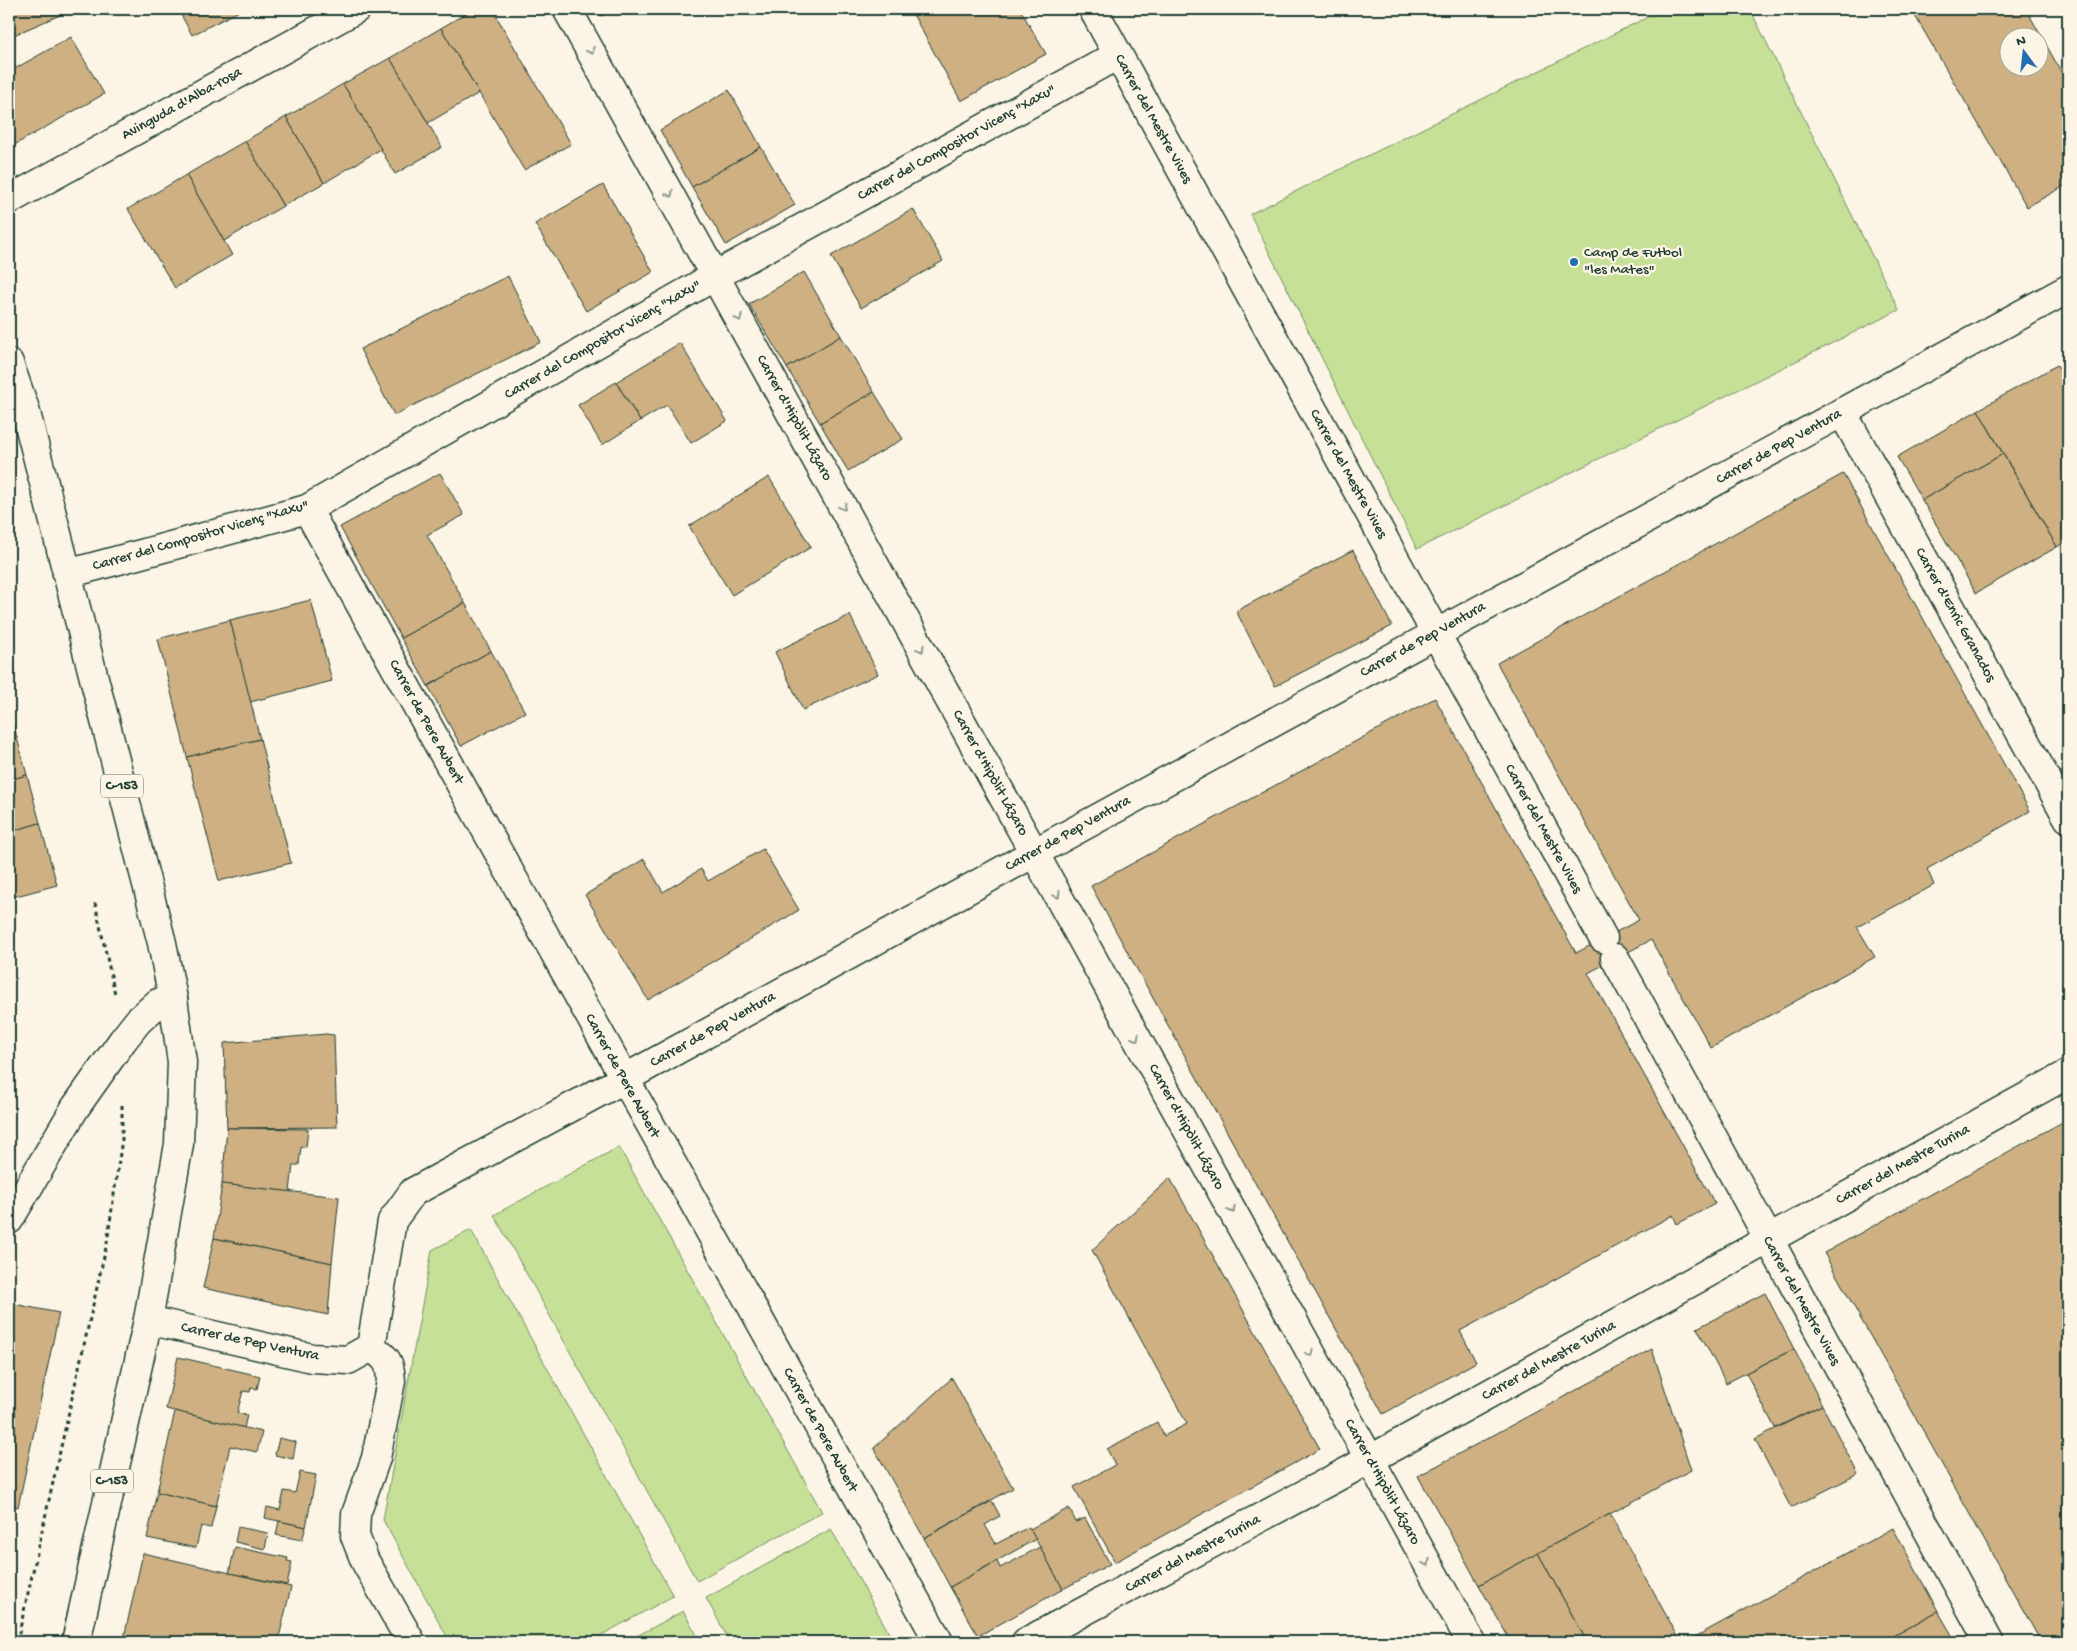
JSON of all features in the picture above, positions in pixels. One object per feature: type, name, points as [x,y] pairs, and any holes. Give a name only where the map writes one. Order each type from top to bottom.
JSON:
[{"type":"street","name":"Avinguda d'Alba-rosa","points":[[9,200],[356,9]]},
{"type":"street","name":"Carrer d'Hipòlit Lázaro","points":[[567,9],[1470,1642]]},
{"type":"street","name":"Carrer del Mestre Vives","points":[[1093,9],[1989,1642]]},
{"type":"street","name":"Carrer del Compositor Vicenç \"Xaxu\"","points":[[67,574],[307,509],[715,276],[1118,55]]},
{"type":"street","name":"Carrer de Pep Ventura","points":[[148,1320],[312,1358],[348,1360],[371,1347],[392,1221],[413,1192],[624,1079],[2068,289]]},
{"type":"street","name":"C-153","points":[[9,362],[25,409],[162,943],[173,999],[182,1062],[180,1135],[148,1320],[76,1642]]},
{"type":"street","name":"Carrer d'Enric Granados","points":[[1842,412],[2068,818]]},
{"type":"street","name":"Carrer de Pere Aubert","points":[[307,509],[938,1642]]},
{"type":"street","points":[[9,1220],[75,1108],[123,1040],[138,1021],[158,1003],[173,999]]},
{"type":"street","name":"Carrer del Mestre Turina","points":[[1026,1642],[1369,1460],[2068,1074]]},
{"type":"street","points":[[371,1347],[387,1359],[390,1368],[390,1381],[376,1458],[356,1514],[354,1536],[365,1561],[411,1642]]},
{"type":"path","points":[[95,903],[122,1022],[123,1040]]},
{"type":"path","points":[[17,1642],[107,1243],[122,1139],[123,1095]]},
{"type":"green space","name":"Camp de Futbol \"les Mates\"","points":[[1664,9],[1750,9],[1899,310],[1417,549],[1250,214]]},
{"type":"green space","points":[[619,1147],[822,1512],[697,1581],[494,1215]]},
{"type":"green space","points":[[471,1230],[673,1596],[589,1642],[450,1642],[383,1520],[432,1250]]},
{"type":"green space","points":[[831,1529],[894,1642],[730,1642],[706,1598]]},
{"type":"green space","points":[[683,1611],[701,1642],[626,1642]]},
{"type":"building","points":[[9,9],[66,9],[67,12],[9,37]]},
{"type":"building","points":[[178,9],[243,9],[192,35]]},
{"type":"building","points":[[473,9],[492,9],[571,144],[524,170],[441,28]]},
{"type":"building","points":[[597,9],[616,9],[601,16]]},
{"type":"building","points":[[910,9],[1020,9],[1046,54],[961,101]]},
{"type":"building","points":[[1911,9],[2026,9],[2037,28],[2000,28],[2000,78],[2050,78],[2050,52],[2068,84],[2068,184],[2027,207]]},
{"type":"building","points":[[441,28],[479,93],[428,123],[390,58]]},
{"type":"building","points":[[71,37],[104,94],[9,148],[9,72]]},
{"type":"building","points":[[390,58],[442,147],[395,174],[343,84]]},
{"type":"building","points":[[343,84],[381,149],[324,183],[286,117]]},
{"type":"building","points":[[729,90],[761,147],[692,187],[660,130]]},
{"type":"building","points":[[286,117],[324,183],[283,206],[245,141]]},
{"type":"building","points":[[245,141],[283,206],[224,241],[186,175]]},
{"type":"building","points":[[761,147],[795,205],[726,245],[692,187]]},
{"type":"building","points":[[186,175],[232,255],[175,288],[128,209]]},
{"type":"building","points":[[603,185],[653,272],[586,311],[535,224]]},
{"type":"building","points":[[913,209],[943,261],[861,308],[831,256]]},
{"type":"building","points":[[804,272],[841,336],[787,368],[749,304]]},
{"type":"building","points":[[508,276],[541,342],[394,415],[360,349]]},
{"type":"building","points":[[841,336],[874,392],[820,423],[787,368]]},
{"type":"building","points":[[680,343],[727,421],[691,443],[667,405],[640,421],[616,382]]},
{"type":"building","points":[[2057,365],[2068,383],[2068,540],[2057,547],[1978,410]]},
{"type":"building","points":[[616,382],[640,421],[602,445],[578,405]]},
{"type":"building","points":[[874,392],[903,439],[848,471],[820,423]]},
{"type":"building","points":[[1978,410],[2003,454],[1922,500],[1897,457]]},
{"type":"building","points":[[2003,454],[2057,547],[1976,593],[1922,500]]},
{"type":"building","points":[[440,473],[464,515],[427,535],[465,603],[401,638],[340,527]]},
{"type":"building","points":[[1843,474],[2030,811],[1927,869],[1934,885],[1857,927],[1875,957],[1711,1048],[1651,940],[1588,973],[1715,1204],[1677,1224],[1673,1215],[1460,1331],[1476,1362],[1383,1414],[1091,886],[1435,698],[1576,953],[1639,920],[1497,663]]},
{"type":"building","points":[[769,477],[811,547],[732,595],[689,526]]},
{"type":"building","points":[[1353,550],[1392,626],[1275,686],[1236,611]]},
{"type":"building","points":[[311,600],[332,681],[250,702],[230,620]]},
{"type":"building","points":[[465,603],[491,651],[428,686],[401,638]]},
{"type":"building","points":[[850,615],[878,674],[803,710],[775,652]]},
{"type":"building","points":[[230,620],[260,739],[187,757],[158,639]]},
{"type":"building","points":[[491,651],[525,712],[461,746],[428,686]]},
{"type":"building","points":[[9,708],[27,775],[9,780]]},
{"type":"building","points":[[260,739],[291,863],[219,881],[187,757]]},
{"type":"building","points":[[27,775],[40,823],[9,832],[9,780]]},
{"type":"building","points":[[40,823],[57,885],[9,898],[9,832]]},
{"type":"building","points":[[763,849],[799,910],[648,1000],[585,895],[644,859],[663,892],[701,869],[708,881]]},
{"type":"building","points":[[326,1034],[334,1035],[337,1127],[227,1128],[224,1043]]},
{"type":"building","points":[[2068,1119],[2068,1642],[2041,1642],[1824,1253]]},
{"type":"building","points":[[227,1128],[308,1129],[306,1147],[301,1147],[299,1165],[293,1165],[290,1192],[222,1184]]},
{"type":"building","points":[[1170,1178],[1320,1449],[1115,1562],[1074,1487],[1115,1465],[1107,1449],[1157,1422],[1164,1436],[1187,1424],[1092,1250]]},
{"type":"building","points":[[222,1184],[339,1197],[332,1263],[214,1238]]},
{"type":"building","points":[[214,1238],[332,1263],[328,1315],[203,1288]]},
{"type":"building","points":[[1765,1293],[1794,1349],[1726,1383],[1697,1328]]},
{"type":"building","points":[[9,1303],[59,1313],[18,1507],[9,1505]]},
{"type":"building","points":[[1652,1349],[1691,1470],[1479,1585],[1418,1476]]},
{"type":"building","points":[[1794,1349],[1822,1405],[1775,1428],[1746,1373]]},
{"type":"building","points":[[178,1357],[260,1376],[257,1389],[251,1387],[250,1392],[243,1391],[237,1413],[247,1415],[244,1428],[166,1409]]},
{"type":"building","points":[[952,1378],[1013,1488],[924,1538],[874,1448]]},
{"type":"building","points":[[1822,1405],[1858,1474],[1791,1508],[1755,1439]]},
{"type":"building","points":[[175,1411],[262,1432],[257,1452],[230,1446],[216,1506],[157,1492]]},
{"type":"building","points":[[279,1438],[296,1442],[293,1459],[275,1455]]},
{"type":"building","points":[[300,1472],[316,1475],[306,1527],[265,1518],[267,1507],[280,1510],[284,1491],[295,1493]]},
{"type":"building","points":[[157,1492],[216,1506],[211,1528],[201,1526],[196,1548],[147,1538]]},
{"type":"building","points":[[992,1501],[1000,1516],[985,1525],[996,1544],[1029,1527],[1036,1539],[950,1587],[924,1538]]},
{"type":"building","points":[[1069,1508],[1076,1522],[1085,1518],[1110,1564],[1063,1589],[1030,1529]]},
{"type":"building","points":[[1610,1514],[1681,1642],[1587,1642],[1538,1553]]},
{"type":"building","points":[[279,1521],[306,1527],[302,1540],[276,1535]]},
{"type":"building","points":[[238,1527],[268,1533],[265,1549],[235,1542]]},
{"type":"building","points":[[1893,1528],[1938,1611],[1882,1642],[1686,1642]]},
{"type":"building","points":[[235,1547],[288,1558],[287,1561],[292,1562],[287,1585],[229,1573]]},
{"type":"building","points":[[1040,1547],[1063,1589],[978,1636],[950,1587],[997,1561],[1000,1568]]},
{"type":"building","points":[[143,1553],[291,1587],[278,1642],[123,1642]]},
{"type":"building","points":[[1538,1553],[1587,1642],[1511,1642],[1479,1585]]},
{"type":"building","points":[[1938,1611],[1956,1642],[1882,1642]]},
{"type":"place","name":"Camp de Futbol \"les Mates\"","points":[[1574,262]]}]
